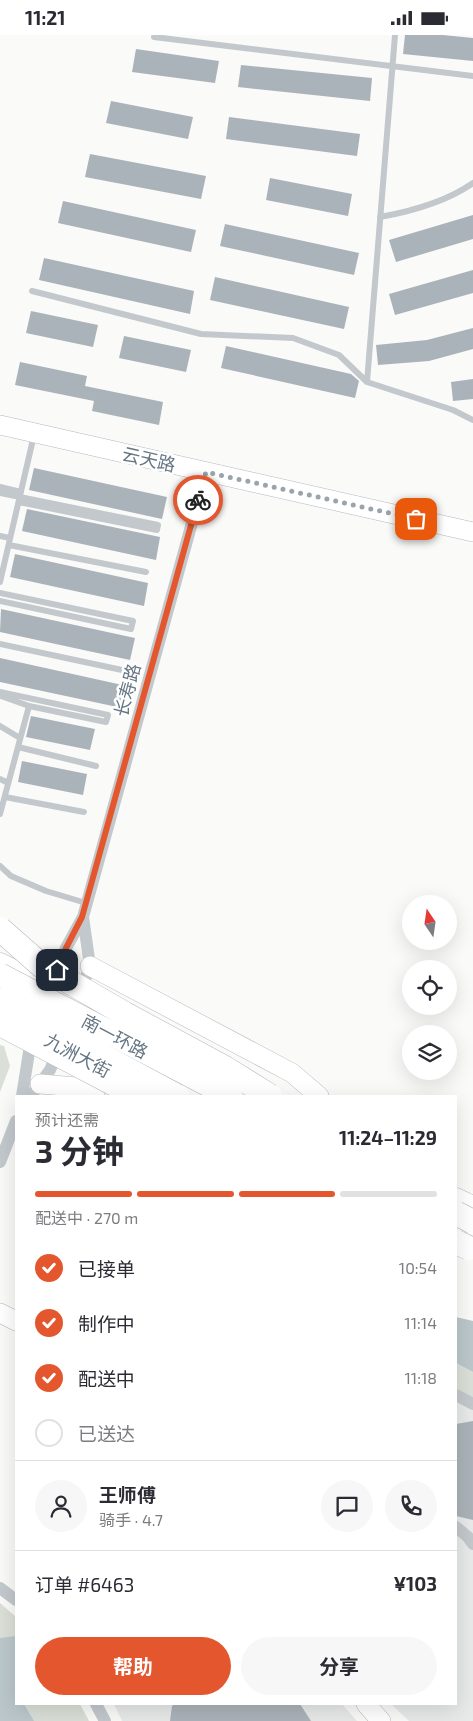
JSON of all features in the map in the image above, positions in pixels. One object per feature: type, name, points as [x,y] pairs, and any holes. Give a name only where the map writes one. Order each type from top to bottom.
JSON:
[{"type":"highway","points":[[0,929],[42,966],[125,1014],[225,1068],[268,1095]]},
{"type":"highway","points":[[0,951],[221,1070],[256,1095]]},
{"type":"highway","name":"南一环路","points":[[0,975],[228,1095]]},
{"type":"highway","name":"南一环路","points":[[0,1001],[175,1095]]},
{"type":"highway","points":[[0,1024],[134,1095]]},
{"type":"highway","points":[[0,1040],[49,1060],[121,1095]]},
{"type":"highway","points":[[457,1214],[473,1222]]},
{"type":"main road","points":[[0,963],[78,1000],[255,1095]]},
{"type":"main road","name":"九洲大街","points":[[0,1012],[155,1095]]},
{"type":"main road","points":[[457,1198],[473,1206]]},
{"type":"street","name":"云天路","points":[[0,425],[473,532]]},
{"type":"street","name":"长寿路","points":[[22,1095],[30,1046],[66,948],[82,917],[206,472]]},
{"type":"street","name":"长寿路","points":[[36,1090],[50,1070],[61,1046],[90,966],[82,917]]},
{"type":"street","points":[[90,966],[292,1073],[318,1095]]},
{"type":"street","points":[[36,1090],[77,1087],[93,1095]]},
{"type":"street","points":[[0,1162],[15,1124]]},
{"type":"street","points":[[462,1248],[473,1206]]},
{"type":"street","points":[[0,1313],[15,1320]]},
{"type":"street","points":[[457,1396],[473,1404]]},
{"type":"street","points":[[457,1528],[473,1544]]},
{"type":"street","points":[[0,1587],[15,1599]]},
{"type":"street","points":[[97,1705],[105,1721]]},
{"type":"street","points":[[367,1705],[381,1721]]},
{"type":"lane","points":[[367,382],[395,35]]},
{"type":"lane","points":[[154,37],[473,76]]},
{"type":"lane","points":[[380,217],[411,212],[462,191],[473,183]]},
{"type":"lane","points":[[32,291],[201,334],[293,338],[338,355],[367,382],[453,410],[473,420]]},
{"type":"lane","points":[[0,581],[35,434]]},
{"type":"lane","points":[[0,487],[20,497],[157,530],[158,525],[20,497],[0,493]]},
{"type":"lane","points":[[0,536],[9,542],[146,572]]},
{"type":"lane","points":[[0,593],[133,621],[131,629],[0,601]]},
{"type":"lane","points":[[0,644],[122,670]]},
{"type":"lane","points":[[0,694],[108,715],[106,722],[29,705],[0,694]]},
{"type":"lane","points":[[0,814],[29,705]]},
{"type":"lane","points":[[0,726],[20,738]]},
{"type":"lane","points":[[18,747],[96,766]]},
{"type":"lane","points":[[0,779],[8,783]]},
{"type":"lane","points":[[5,797],[84,812]]},
{"type":"lane","points":[[0,866],[11,876],[46,891],[86,903]]},
{"type":"shaded area","points":[[0,1045],[4,1046],[10,1066],[0,1092]]},
{"type":"shaded area","points":[[457,1317],[473,1321],[473,1372],[457,1364]]},
{"type":"shaded area","points":[[457,1364],[473,1372],[473,1398],[457,1390]]},
{"type":"shaded area","points":[[457,1401],[473,1409],[473,1721],[409,1721],[392,1705],[457,1705]]},
{"type":"shaded area","points":[[0,1603],[15,1616],[15,1705],[81,1705],[89,1721],[0,1721]]},
{"type":"shaded area","points":[[15,1636],[15,1705],[25,1705],[34,1721],[0,1721],[0,1638]]},
{"type":"shaded area","points":[[114,1705],[343,1705],[357,1721],[122,1721]]},
{"type":"building","points":[[405,35],[443,35],[473,38],[473,61],[403,54]]},
{"type":"building","points":[[136,49],[219,61],[215,83],[132,72]]},
{"type":"building","points":[[241,65],[372,78],[370,101],[238,87]]},
{"type":"building","points":[[111,101],[193,117],[188,139],[106,123]]},
{"type":"building","points":[[229,117],[360,134],[357,156],[226,139]]},
{"type":"building","points":[[90,154],[206,176],[201,199],[85,177]]},
{"type":"building","points":[[270,178],[352,194],[348,216],[266,200]]},
{"type":"building","points":[[63,201],[196,230],[191,252],[58,223]]},
{"type":"building","points":[[473,215],[473,239],[396,262],[389,240]]},
{"type":"building","points":[[225,224],[359,253],[354,275],[220,246]]},
{"type":"building","points":[[44,258],[194,291],[190,314],[39,280]]},
{"type":"building","points":[[473,270],[473,293],[395,315],[389,294]]},
{"type":"building","points":[[215,277],[349,307],[344,329],[210,300]]},
{"type":"building","points":[[31,311],[98,325],[93,347],[26,333]]},
{"type":"building","points":[[473,328],[473,349],[429,361],[378,365],[376,345],[427,340]]},
{"type":"building","points":[[124,336],[191,350],[186,372],[119,358]]},
{"type":"building","points":[[226,346],[351,374],[359,381],[355,398],[221,368]]},
{"type":"building","points":[[20,362],[87,376],[85,386],[163,402],[159,425],[92,411],[94,401],[15,385]]},
{"type":"building","points":[[473,379],[473,399],[453,401],[451,382]]},
{"type":"building","points":[[34,468],[167,497],[162,519],[29,490]]},
{"type":"building","points":[[27,509],[160,537],[156,560],[22,531]]},
{"type":"building","points":[[15,554],[148,583],[144,606],[10,577]]},
{"type":"building","points":[[1,609],[135,638],[130,660],[0,632]]},
{"type":"building","points":[[0,658],[127,686],[122,708],[0,682]]},
{"type":"building","points":[[31,716],[95,729],[90,750],[26,737]]},
{"type":"building","points":[[22,761],[87,774],[83,795],[18,782]]},
{"type":"building","points":[[473,1421],[473,1520],[457,1516],[457,1424]]},
{"type":"building","points":[[301,1705],[311,1721],[170,1721],[172,1706]]},
{"type":"way so far","points":[[198,500],[206,472],[416,519]]},
{"type":"route","points":[[57,970],[82,917],[198,500]]}]
